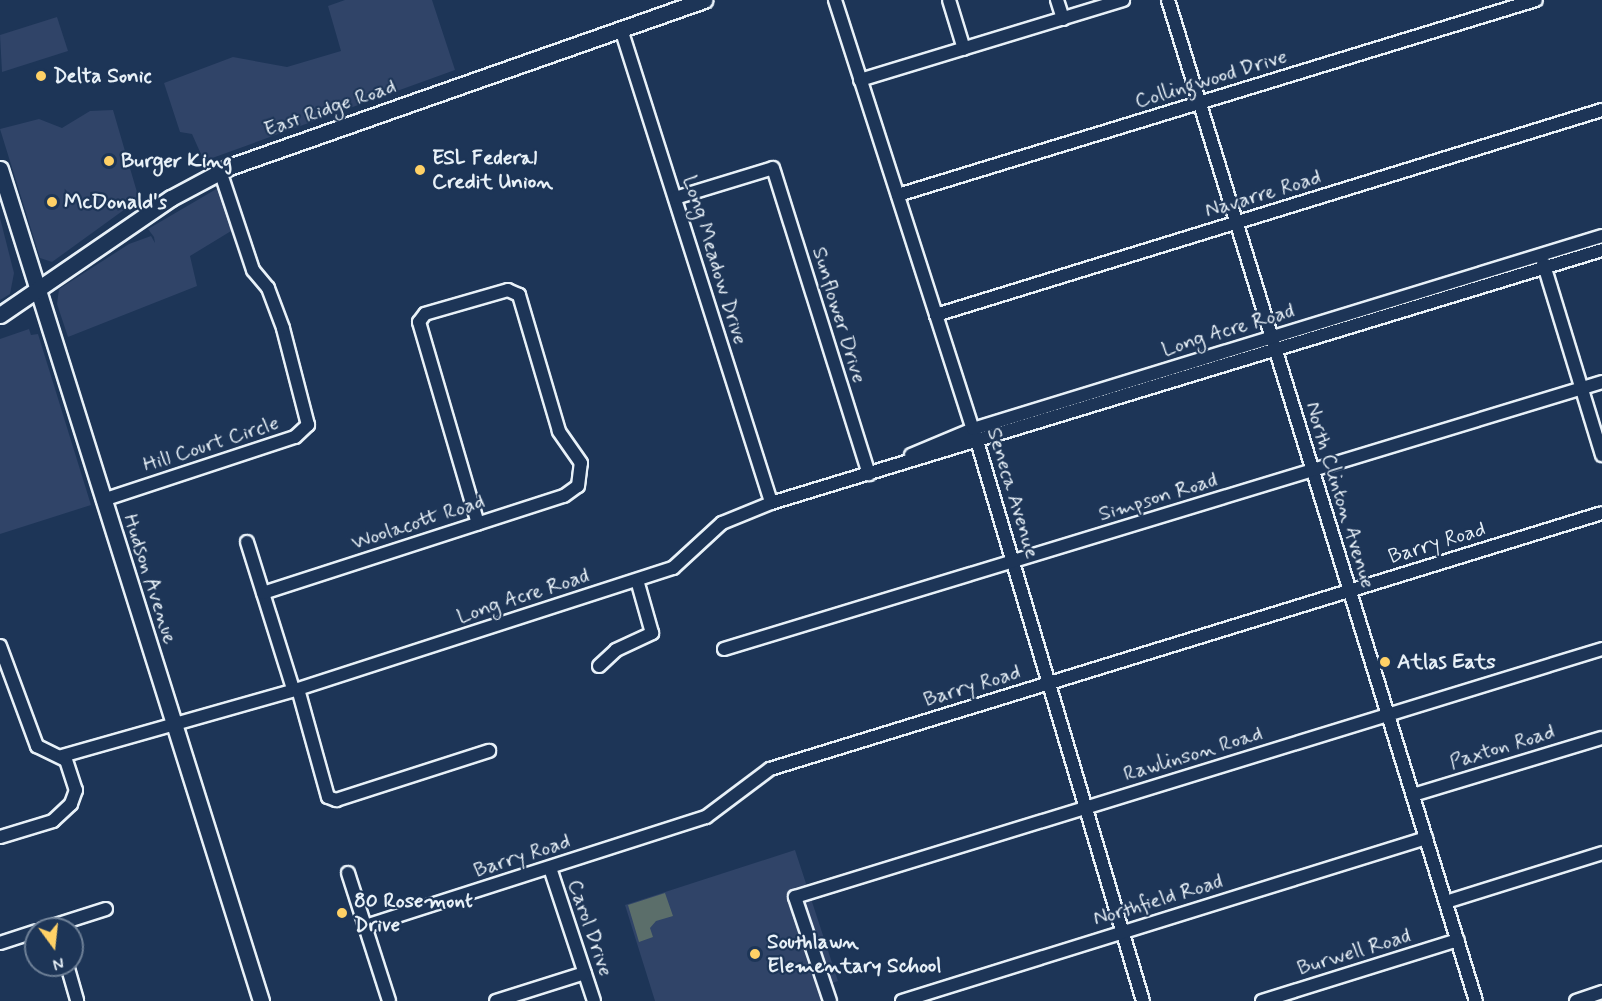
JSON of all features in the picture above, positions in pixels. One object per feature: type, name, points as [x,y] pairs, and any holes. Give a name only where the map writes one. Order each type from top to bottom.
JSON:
[{"type":"main road","name":"East Ridge Road","points":[[0,315],[171,198],[220,171],[704,0]]},
{"type":"main road","name":"Hudson Avenue","points":[[0,169],[261,1001]]},
{"type":"street","name":"Seneca Avenue","points":[[835,0],[975,435],[1126,931],[1143,1001]]},
{"type":"street","points":[[949,0],[964,49]]},
{"type":"street","points":[[1057,0],[1063,19]]},
{"type":"street","points":[[861,80],[1123,0]]},
{"type":"street","name":"North Clinton Avenue","points":[[1168,0],[1311,472],[1476,1001]]},
{"type":"street","name":"Collingwood Drive","points":[[898,195],[1536,0]]},
{"type":"street","name":"Long Meadow Drive","points":[[621,29],[771,503]]},
{"type":"street","name":"Navarre Road","points":[[936,315],[1602,110]]},
{"type":"street","name":"Sunflower Drive","points":[[675,198],[773,168],[869,474]]},
{"type":"street","name":"Hill Court Circle","points":[[103,500],[295,437],[308,425],[308,408],[283,328],[268,288],[253,270],[220,171]]},
{"type":"street","name":"Long Acre Road","points":[[62,756],[295,688],[637,580],[682,563],[722,524],[771,503],[869,474],[975,435],[1271,338],[1602,236]]},
{"type":"street","name":"Long Acre Road","points":[[975,435],[1275,350],[1602,250]]},
{"type":"street","points":[[1541,255],[1602,455]]},
{"type":"street","name":"Woolacott Road","points":[[263,593],[478,524],[564,496],[581,481],[581,463],[559,430],[519,295],[499,290],[425,314],[418,333],[478,524]]},
{"type":"street","name":"Simpson Road","points":[[724,649],[1602,382]]},
{"type":"street","name":"Barry Road","points":[[369,925],[713,814],[770,769],[1602,513]]},
{"type":"street","points":[[247,542],[295,688],[327,797],[336,800],[489,751]]},
{"type":"street","points":[[599,666],[616,650],[652,633],[637,580]]},
{"type":"street","points":[[0,646],[37,746],[62,756],[76,780],[66,811],[53,821],[0,837]]},
{"type":"street","name":"Rawlinson Road","points":[[830,1001],[795,897],[1602,649]]},
{"type":"street","name":"Paxton Road","points":[[1413,795],[1602,738]]},
{"type":"street","name":"Northfield Road","points":[[902,1001],[1426,838]]},
{"type":"street","points":[[1446,902],[1602,854]]},
{"type":"street","name":"Carol Drive","points":[[550,868],[594,1001]]},
{"type":"street","points":[[348,873],[369,925],[389,1001]]},
{"type":"street","points":[[84,917],[106,909]]},
{"type":"street","points":[[0,943],[24,935]]},
{"type":"street","name":"Burwell Road","points":[[1262,1001],[1458,940]]},
{"type":"street","points":[[496,1001],[585,973]]},
{"type":"street","points":[[71,977],[78,1001]]},
{"type":"street","points":[[1576,1001],[1602,992]]},
{"type":"shaded area","points":[[345,0],[432,0],[455,70],[204,161],[192,134],[180,132],[164,83],[233,57],[287,67],[341,51],[328,6]]},
{"type":"shaded area","points":[[57,17],[68,51],[2,72],[0,35]]},
{"type":"shaded area","points":[[113,110],[139,199],[52,262],[40,258],[0,129],[39,119],[62,128],[90,111]]},
{"type":"shaded area","points":[[218,188],[236,228],[190,256],[197,286],[68,337],[57,304],[59,289],[129,244],[151,236],[155,243],[148,229]]},
{"type":"shaded area","points":[[0,218],[14,273],[10,294],[0,300]]},
{"type":"shaded area","points":[[29,329],[31,335],[38,334],[91,505],[0,534],[0,339]]},
{"type":"shaded area","points":[[795,850],[838,981],[820,987],[824,1001],[655,1001],[625,905]]},
{"type":"shaded area","points":[[665,893],[673,916],[656,921],[650,928],[653,937],[639,942],[628,905]]},
{"type":"place","name":"Delta Sonic","points":[[41,76]]},
{"type":"place","name":"Burger King","points":[[109,161]]},
{"type":"place","name":"ESL Federal Credit Union","points":[[420,170]]},
{"type":"place","name":"McDonald's","points":[[52,202]]},
{"type":"place","name":"Atlas Eats","points":[[1385,662]]},
{"type":"place","name":"80 Rosemont Drive","points":[[342,913]]},
{"type":"place","name":"Southlawn Elementary School","points":[[755,954]]}]
